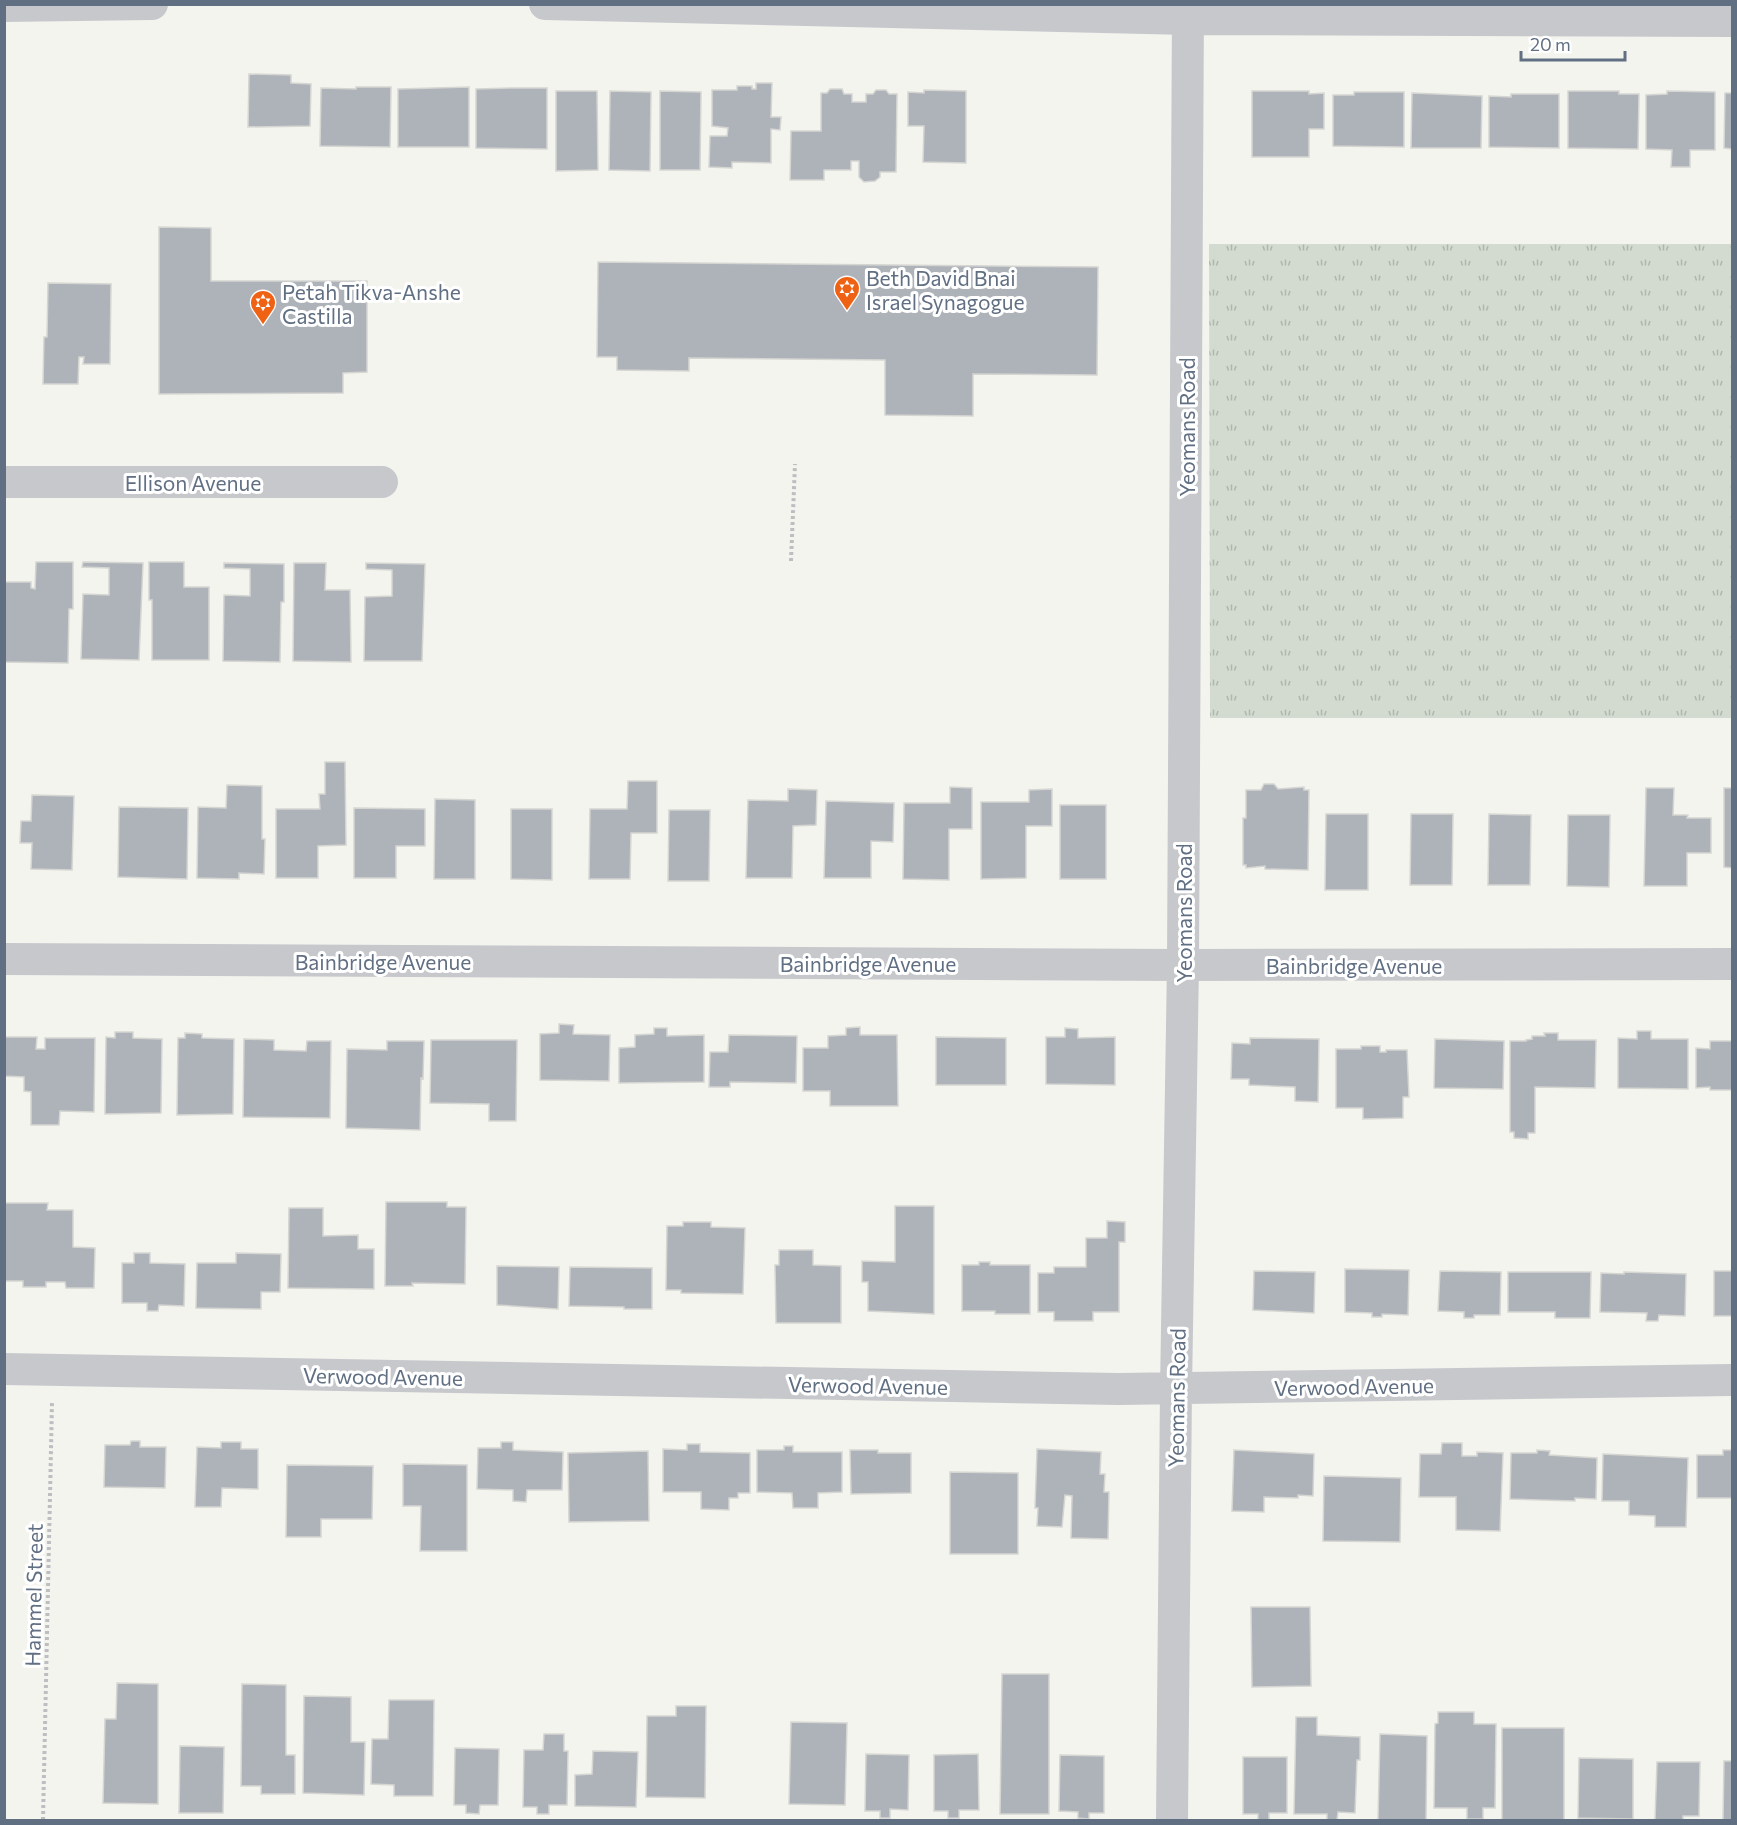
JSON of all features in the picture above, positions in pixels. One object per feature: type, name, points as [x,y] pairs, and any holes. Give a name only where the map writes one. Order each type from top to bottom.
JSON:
[{"type":"street","points":[[4,6],[152,4]]},
{"type":"street","points":[[545,4],[1732,21]]},
{"type":"street","name":"Yeomans Road","points":[[1172,1821],[1183,965],[1188,12]]},
{"type":"street","name":"Ellison Avenue","points":[[4,482],[382,482]]},
{"type":"street","name":"Bainbridge Avenue","points":[[4,959],[1183,965],[1732,964]]},
{"type":"street","name":"Verwood Avenue","points":[[4,1369],[1176,1389],[1732,1380]]},
{"type":"path","points":[[791,561],[795,464]]},
{"type":"path","name":"Hammel Street","points":[[43,1821],[52,1370]]},
{"type":"green space","points":[[1209,244],[1732,244],[1732,718],[1210,718]]},
{"type":"building","points":[[249,74],[291,75],[291,83],[311,84],[310,126],[248,127]]},
{"type":"building","points":[[756,83],[772,83],[771,117],[781,117],[780,130],[771,129],[771,163],[732,162],[732,168],[709,167],[710,136],[727,136],[728,128],[712,126],[712,90],[737,90],[737,86],[752,86],[752,89],[756,89]]},
{"type":"building","points":[[356,87],[391,87],[390,147],[320,146],[321,88],[356,89]]},
{"type":"building","points":[[469,87],[469,147],[398,147],[398,89]]},
{"type":"building","points":[[547,88],[547,149],[476,148],[476,89]]},
{"type":"building","points":[[830,89],[842,89],[844,94],[852,94],[852,102],[866,102],[866,94],[873,94],[876,90],[886,90],[889,94],[897,94],[896,172],[880,172],[880,177],[875,181],[864,182],[859,177],[859,161],[851,161],[851,170],[824,170],[824,180],[790,180],[791,131],[821,131],[821,93],[827,93]]},
{"type":"building","points":[[924,90],[966,91],[966,163],[923,162],[924,126],[908,126],[908,92],[924,93]]},
{"type":"building","points":[[556,91],[597,91],[598,170],[556,171]]},
{"type":"building","points":[[610,91],[651,92],[650,171],[609,170]]},
{"type":"building","points":[[660,91],[701,92],[700,170],[660,170]]},
{"type":"building","points":[[1252,91],[1324,93],[1324,129],[1309,129],[1309,157],[1252,157]]},
{"type":"building","points":[[1568,91],[1619,91],[1619,94],[1639,94],[1638,149],[1568,148]]},
{"type":"building","points":[[1667,91],[1715,92],[1715,150],[1690,150],[1690,167],[1671,167],[1672,150],[1646,149],[1646,95],[1667,94]]},
{"type":"building","points":[[1354,92],[1404,92],[1404,147],[1333,146],[1333,95],[1354,95]]},
{"type":"building","points":[[1412,93],[1482,96],[1481,148],[1411,148]]},
{"type":"building","points":[[1725,93],[1732,93],[1732,149],[1724,148]]},
{"type":"building","points":[[1511,94],[1559,94],[1559,148],[1489,147],[1489,96],[1511,97]]},
{"type":"building","name":"Petah Tikva-Anshe Castilla","points":[[159,227],[211,228],[211,281],[367,281],[367,372],[343,373],[343,393],[159,394]]},
{"type":"building","name":"Beth David Bnai Israel Synagogue","points":[[598,262],[1098,267],[1097,375],[973,374],[973,416],[885,415],[885,360],[689,358],[689,371],[617,370],[617,357],[597,357]]},
{"type":"building","points":[[48,283],[111,284],[110,364],[83,364],[84,357],[79,357],[78,384],[43,384]]},
{"type":"building","points":[[36,562],[73,562],[73,609],[69,609],[68,663],[4,662],[5,582],[31,582],[31,588],[35,589]]},
{"type":"building","points":[[83,562],[143,563],[139,660],[81,659],[83,594],[109,595],[109,568],[82,567]]},
{"type":"building","points":[[149,562],[184,562],[184,587],[209,587],[209,660],[152,660],[152,600],[149,600]]},
{"type":"building","points":[[224,563],[284,564],[280,662],[223,661],[224,595],[250,596],[250,569],[224,568]]},
{"type":"building","points":[[294,563],[326,563],[325,590],[350,590],[351,662],[293,661]]},
{"type":"building","points":[[366,563],[425,564],[422,661],[364,661],[365,597],[392,596],[392,570],[366,569]]},
{"type":"building","points":[[325,762],[345,762],[346,845],[318,846],[318,878],[276,878],[276,809],[320,809],[319,794],[325,794]]},
{"type":"building","points":[[628,781],[657,781],[657,833],[631,833],[630,879],[589,879],[590,809],[627,809]]},
{"type":"building","points":[[1264,784],[1274,784],[1278,789],[1304,787],[1304,790],[1309,790],[1308,870],[1265,869],[1265,866],[1246,868],[1246,865],[1243,865],[1243,818],[1246,818],[1246,790],[1261,790]]},
{"type":"building","points":[[227,785],[262,786],[264,874],[239,873],[239,879],[197,878],[198,807],[226,808]]},
{"type":"building","points":[[950,787],[972,788],[972,829],[949,829],[949,880],[903,879],[904,803],[950,803]]},
{"type":"building","points":[[1646,788],[1674,788],[1673,815],[1688,815],[1687,818],[1711,818],[1711,853],[1687,853],[1687,886],[1644,886]]},
{"type":"building","points":[[1724,788],[1732,788],[1732,868],[1724,867]]},
{"type":"building","points":[[788,789],[817,790],[816,825],[793,826],[792,878],[746,878],[748,800],[788,801]]},
{"type":"building","points":[[1052,789],[1052,826],[1026,826],[1026,878],[981,879],[981,802],[1029,802],[1029,790]]},
{"type":"building","points":[[32,795],[74,796],[72,870],[31,869],[32,843],[20,843],[21,821],[31,821]]},
{"type":"building","points":[[435,799],[475,800],[475,879],[434,879]]},
{"type":"building","points":[[826,801],[894,803],[893,842],[871,841],[871,878],[824,878]]},
{"type":"building","points":[[1060,805],[1106,805],[1106,879],[1060,879]]},
{"type":"building","points":[[119,807],[188,808],[187,879],[118,877]]},
{"type":"building","points":[[354,808],[425,809],[425,846],[396,846],[396,878],[354,878]]},
{"type":"building","points":[[511,809],[552,809],[552,880],[511,879]]},
{"type":"building","points":[[669,810],[710,810],[709,881],[668,881]]},
{"type":"building","points":[[1326,814],[1368,814],[1368,890],[1325,890]]},
{"type":"building","points":[[1411,814],[1453,814],[1452,885],[1410,885]]},
{"type":"building","points":[[1489,814],[1531,815],[1530,885],[1488,885]]},
{"type":"building","points":[[1568,815],[1610,815],[1609,887],[1567,886]]},
{"type":"building","points":[[559,1024],[574,1025],[573,1034],[610,1035],[609,1081],[540,1080],[540,1034],[559,1033]]},
{"type":"building","points":[[860,1027],[860,1035],[897,1035],[898,1106],[830,1106],[830,1091],[803,1091],[803,1048],[828,1048],[828,1036],[846,1035],[846,1028]]},
{"type":"building","points":[[654,1028],[667,1028],[667,1036],[704,1035],[704,1082],[619,1083],[619,1048],[635,1047],[635,1035],[654,1034]]},
{"type":"building","points":[[1065,1028],[1078,1029],[1078,1038],[1115,1037],[1115,1085],[1046,1084],[1046,1037],[1065,1037]]},
{"type":"building","points":[[1637,1031],[1651,1031],[1651,1039],[1688,1039],[1688,1089],[1618,1088],[1618,1038],[1637,1039]]},
{"type":"building","points":[[115,1032],[133,1032],[133,1038],[162,1039],[161,1113],[105,1114],[106,1037],[115,1038]]},
{"type":"building","points":[[185,1033],[202,1034],[202,1038],[234,1039],[233,1114],[177,1115],[178,1038],[185,1038]]},
{"type":"building","points":[[1544,1033],[1558,1033],[1558,1040],[1596,1040],[1595,1088],[1535,1087],[1535,1133],[1528,1133],[1528,1139],[1514,1138],[1514,1132],[1510,1132],[1510,1041],[1526,1041],[1532,1039],[1532,1036],[1545,1036]]},
{"type":"building","points":[[729,1035],[797,1036],[796,1083],[730,1082],[730,1087],[709,1087],[710,1052],[728,1052]]},
{"type":"building","points":[[4,1037],[37,1037],[36,1049],[45,1049],[45,1038],[95,1038],[94,1112],[60,1111],[59,1125],[31,1125],[31,1092],[24,1091],[24,1077],[4,1076]]},
{"type":"building","points":[[936,1037],[1006,1038],[1006,1085],[936,1085]]},
{"type":"building","points":[[1250,1038],[1319,1039],[1318,1102],[1295,1101],[1295,1087],[1249,1085],[1249,1079],[1231,1079],[1232,1043],[1250,1044]]},
{"type":"building","points":[[244,1039],[274,1040],[274,1050],[306,1051],[307,1041],[331,1041],[330,1118],[243,1117]]},
{"type":"building","points":[[1435,1039],[1504,1041],[1503,1089],[1434,1088]]},
{"type":"building","points":[[431,1040],[517,1040],[516,1121],[489,1121],[489,1104],[430,1103]]},
{"type":"building","points":[[387,1041],[424,1041],[420,1130],[346,1128],[347,1049],[387,1050]]},
{"type":"building","points":[[1710,1041],[1732,1041],[1732,1090],[1696,1088],[1696,1048],[1710,1049]]},
{"type":"building","points":[[1361,1046],[1380,1046],[1380,1052],[1407,1050],[1409,1097],[1403,1097],[1403,1118],[1363,1119],[1363,1108],[1336,1108],[1336,1049],[1361,1049]]},
{"type":"building","points":[[386,1202],[447,1202],[447,1207],[466,1207],[465,1284],[412,1283],[413,1286],[385,1286]]},
{"type":"building","points":[[5,1203],[48,1203],[47,1210],[73,1210],[73,1247],[95,1248],[94,1288],[66,1288],[65,1282],[46,1282],[46,1287],[23,1287],[23,1281],[4,1281]]},
{"type":"building","points":[[895,1206],[934,1206],[934,1314],[868,1311],[868,1282],[862,1282],[862,1261],[895,1262]]},
{"type":"building","points":[[289,1208],[323,1208],[323,1236],[358,1235],[358,1249],[374,1249],[374,1289],[288,1288]]},
{"type":"building","points":[[1107,1221],[1125,1222],[1125,1242],[1119,1242],[1119,1312],[1093,1312],[1093,1321],[1054,1321],[1054,1312],[1038,1312],[1038,1273],[1054,1273],[1054,1267],[1086,1267],[1086,1238],[1107,1238]]},
{"type":"building","points":[[683,1222],[711,1222],[711,1227],[745,1228],[743,1294],[681,1293],[681,1290],[666,1290],[667,1226],[683,1226]]},
{"type":"building","points":[[779,1250],[813,1250],[813,1265],[841,1266],[841,1323],[776,1323],[775,1265],[779,1265]]},
{"type":"building","points":[[134,1253],[150,1253],[150,1263],[185,1264],[184,1306],[159,1305],[158,1311],[147,1311],[147,1303],[122,1303],[122,1263],[134,1263]]},
{"type":"building","points":[[236,1253],[281,1254],[280,1292],[261,1292],[261,1309],[196,1308],[197,1263],[236,1263]]},
{"type":"building","points":[[979,1262],[990,1262],[990,1265],[1030,1265],[1030,1314],[962,1311],[962,1265],[979,1265]]},
{"type":"building","points":[[497,1266],[559,1267],[558,1309],[497,1305]]},
{"type":"building","points":[[570,1267],[652,1268],[652,1309],[569,1306]]},
{"type":"building","points":[[1345,1269],[1409,1270],[1408,1315],[1382,1314],[1382,1317],[1372,1317],[1372,1313],[1345,1312]]},
{"type":"building","points":[[1254,1271],[1315,1272],[1314,1313],[1253,1310]]},
{"type":"building","points":[[1440,1271],[1501,1272],[1500,1315],[1474,1315],[1474,1318],[1464,1318],[1464,1312],[1438,1311]]},
{"type":"building","points":[[1714,1271],[1732,1271],[1732,1316],[1714,1316]]},
{"type":"building","points":[[1508,1272],[1591,1272],[1590,1318],[1555,1318],[1555,1312],[1508,1312]]},
{"type":"building","points":[[1624,1272],[1686,1274],[1685,1316],[1659,1315],[1658,1321],[1646,1321],[1647,1313],[1600,1312],[1601,1273],[1624,1274]]},
{"type":"building","points":[[131,1441],[140,1441],[140,1447],[166,1447],[165,1488],[104,1487],[105,1445],[130,1445]]},
{"type":"building","points":[[221,1442],[241,1442],[241,1449],[258,1449],[258,1489],[222,1488],[221,1507],[195,1507],[197,1447],[221,1448]]},
{"type":"building","points":[[501,1442],[513,1442],[513,1450],[563,1452],[562,1490],[527,1490],[526,1502],[513,1501],[513,1490],[477,1489],[478,1448],[501,1448]]},
{"type":"building","points":[[1442,1443],[1462,1443],[1462,1456],[1477,1456],[1477,1452],[1503,1453],[1500,1531],[1456,1530],[1456,1497],[1419,1497],[1420,1454],[1441,1454]]},
{"type":"building","points":[[687,1444],[700,1444],[700,1452],[750,1453],[750,1493],[738,1493],[738,1498],[729,1498],[729,1510],[701,1509],[701,1492],[663,1492],[663,1449],[687,1450]]},
{"type":"building","points":[[784,1446],[793,1446],[793,1452],[842,1452],[842,1492],[818,1493],[818,1508],[793,1508],[792,1493],[757,1492],[757,1450],[784,1450]]},
{"type":"building","points":[[1037,1449],[1101,1452],[1100,1474],[1105,1474],[1104,1492],[1109,1492],[1108,1539],[1071,1538],[1072,1496],[1065,1495],[1062,1527],[1037,1526],[1038,1508],[1035,1508]]},
{"type":"building","points":[[850,1450],[911,1453],[911,1493],[851,1494]]},
{"type":"building","points":[[1234,1450],[1314,1454],[1313,1496],[1264,1497],[1264,1512],[1232,1511]]},
{"type":"building","points":[[1537,1450],[1550,1451],[1549,1455],[1597,1458],[1596,1499],[1575,1498],[1575,1501],[1510,1499],[1511,1453],[1537,1453]]},
{"type":"building","points":[[1723,1450],[1732,1450],[1732,1498],[1697,1498],[1697,1455],[1723,1455]]},
{"type":"building","points":[[648,1451],[649,1521],[569,1522],[568,1453]]},
{"type":"building","points":[[1603,1454],[1688,1458],[1686,1527],[1655,1527],[1655,1516],[1629,1515],[1629,1501],[1602,1501]]},
{"type":"building","points":[[403,1464],[467,1465],[467,1551],[420,1551],[421,1506],[403,1506]]},
{"type":"building","points":[[287,1465],[373,1466],[372,1519],[321,1519],[321,1537],[286,1537]]},
{"type":"building","points":[[950,1472],[1018,1473],[1018,1554],[950,1554]]},
{"type":"building","points":[[1324,1476],[1401,1478],[1400,1542],[1323,1541]]},
{"type":"building","points":[[1251,1607],[1310,1607],[1311,1686],[1252,1687]]},
{"type":"building","points":[[1002,1674],[1049,1674],[1049,1814],[1000,1814]]},
{"type":"building","points":[[117,1683],[158,1684],[158,1804],[103,1803],[105,1719],[116,1719]]},
{"type":"building","points":[[242,1684],[286,1685],[286,1755],[295,1755],[295,1794],[261,1794],[261,1786],[241,1786]]},
{"type":"building","points":[[304,1696],[351,1697],[351,1742],[365,1742],[364,1795],[303,1793]]},
{"type":"building","points":[[389,1700],[434,1700],[433,1796],[394,1796],[394,1785],[371,1784],[372,1739],[388,1739]]},
{"type":"building","points":[[676,1706],[706,1706],[705,1798],[646,1797],[647,1716],[676,1716]]},
{"type":"building","points":[[1438,1712],[1474,1712],[1474,1724],[1496,1724],[1495,1808],[1483,1808],[1483,1819],[1467,1819],[1467,1808],[1434,1808],[1435,1724],[1438,1723]]},
{"type":"building","points":[[1296,1717],[1317,1717],[1317,1735],[1360,1737],[1355,1813],[1338,1812],[1337,1820],[1327,1820],[1327,1814],[1294,1814]]},
{"type":"building","points":[[791,1722],[847,1723],[845,1805],[789,1804]]},
{"type":"building","points":[[1502,1728],[1564,1728],[1564,1820],[1502,1820]]},
{"type":"building","points":[[544,1734],[564,1734],[564,1751],[568,1751],[567,1805],[549,1805],[549,1814],[537,1814],[537,1807],[523,1807],[524,1750],[543,1750]]},
{"type":"building","points":[[1380,1734],[1427,1736],[1426,1820],[1378,1820]]},
{"type":"building","points":[[180,1746],[224,1747],[223,1813],[179,1813]]},
{"type":"building","points":[[455,1748],[499,1749],[498,1805],[480,1805],[479,1814],[466,1813],[466,1805],[454,1805]]},
{"type":"building","points":[[593,1751],[638,1752],[636,1807],[575,1806],[575,1775],[592,1774]]},
{"type":"building","points":[[866,1754],[909,1755],[908,1810],[890,1809],[890,1818],[880,1818],[880,1811],[865,1811]]},
{"type":"building","points":[[978,1754],[979,1810],[959,1810],[959,1818],[948,1818],[948,1811],[934,1811],[934,1755]]},
{"type":"building","points":[[1060,1755],[1104,1756],[1104,1813],[1089,1813],[1089,1819],[1078,1818],[1078,1812],[1059,1811]]},
{"type":"building","points":[[1243,1757],[1287,1757],[1287,1813],[1269,1813],[1269,1820],[1258,1820],[1258,1814],[1243,1814]]},
{"type":"building","points":[[1579,1758],[1633,1759],[1633,1819],[1578,1818]]},
{"type":"building","points":[[1724,1761],[1732,1761],[1732,1820],[1723,1820]]},
{"type":"building","points":[[1657,1762],[1700,1762],[1699,1816],[1683,1816],[1683,1820],[1655,1820]]},
{"type":"place","name":"Beth David Bnai Israel Synagogue","points":[[847,312]]},
{"type":"place","name":"Petah Tikva-Anshe Castilla","points":[[263,326]]}]
